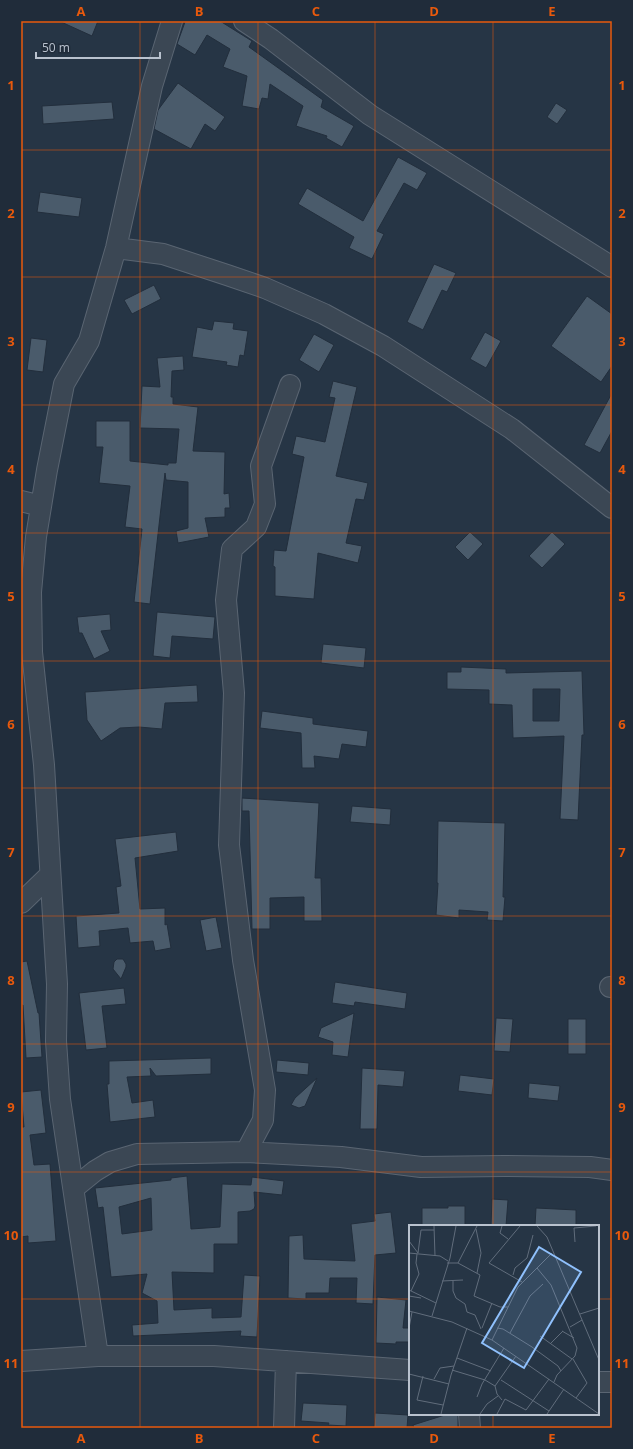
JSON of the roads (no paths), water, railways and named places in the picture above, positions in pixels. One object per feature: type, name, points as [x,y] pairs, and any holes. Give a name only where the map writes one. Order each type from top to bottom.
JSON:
[{"type":"street","points":[[98,1356],[60,1099],[56,1041],[57,984],[44,765],[32,652],[30,592],[36,537],[64,384],[89,341],[116,248],[152,86],[172,21]]},
{"type":"street","points":[[244,21],[271,39],[370,116],[612,267]]},
{"type":"street","points":[[116,248],[163,254],[265,288],[324,314],[383,346],[512,429],[612,508]]},
{"type":"street","points":[[246,1152],[264,1120],[265,1090],[243,960],[229,845],[234,693],[226,600],[232,549],[256,527],[265,504],[261,466],[290,385]]},
{"type":"street","points":[[21,500],[42,506]]},
{"type":"street","points":[[21,903],[50,875]]},
{"type":"street","points":[[74,1188],[95,1171],[110,1162],[137,1154],[246,1152],[341,1157],[421,1167],[590,1167],[612,1170]]},
{"type":"street","points":[[21,1361],[98,1356],[214,1356],[409,1370]]},
{"type":"street","points":[[284,1428],[286,1361]]},
{"type":"street","points":[[599,1382],[612,1382]]},
{"type":"street","points":[[469,1415],[470,1428]]}]
